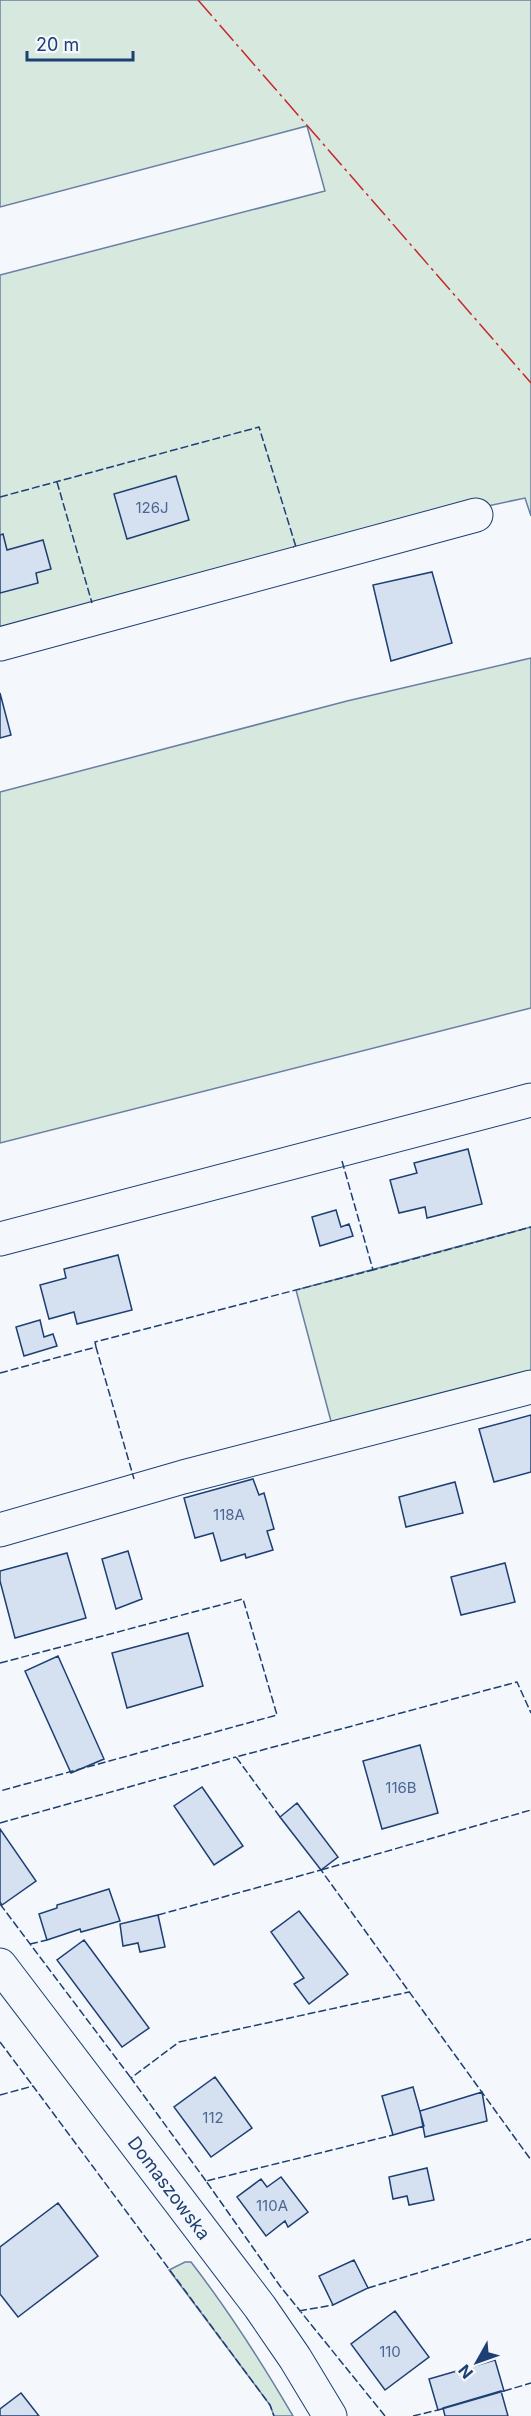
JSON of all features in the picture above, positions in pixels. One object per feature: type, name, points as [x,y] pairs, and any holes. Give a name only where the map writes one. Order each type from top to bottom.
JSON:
[{"type":"street","points":[[0,644],[476,515]]},
{"type":"street","points":[[0,1239],[531,1100]]},
{"type":"street","points":[[0,1530],[183,1477],[531,1387]]},
{"type":"street","name":"Domaszowska","points":[[0,1965],[260,2307],[296,2358],[330,2416]]},
{"type":"shaded area","points":[[0,0],[531,0],[531,516],[525,498],[296,547],[0,628],[0,275],[325,191],[307,126],[0,207]]},
{"type":"shaded area","points":[[531,658],[531,1008],[0,1143],[0,792],[347,701]]},
{"type":"shaded area","points":[[531,1227],[531,1373],[332,1425],[296,1290]]},
{"type":"shaded area","points":[[185,2262],[191,2262],[219,2299],[293,2416],[274,2416],[270,2405],[169,2270]]},
{"type":"building","points":[[176,476],[189,520],[127,539],[114,494]]},
{"type":"building","points":[[3,534],[7,550],[43,540],[51,569],[36,573],[38,583],[0,593],[0,535]]},
{"type":"building","points":[[432,572],[452,643],[391,661],[373,585]]},
{"type":"building","points":[[0,693],[11,735],[0,738]]},
{"type":"building","points":[[468,1149],[482,1204],[427,1218],[425,1207],[399,1213],[390,1180],[417,1173],[414,1163]]},
{"type":"building","points":[[336,1210],[341,1227],[349,1224],[353,1236],[320,1246],[312,1217]]},
{"type":"building","points":[[118,1255],[132,1310],[77,1324],[74,1312],[49,1319],[40,1285],[66,1278],[64,1269]]},
{"type":"building","points":[[40,1320],[44,1337],[53,1334],[57,1346],[24,1356],[16,1327]]},
{"type":"building","points":[[531,1415],[531,1472],[494,1482],[479,1429]]},
{"type":"building","points":[[253,1479],[259,1495],[264,1493],[274,1529],[267,1531],[273,1550],[246,1558],[245,1554],[221,1561],[213,1533],[195,1538],[184,1498]]},
{"type":"building","points":[[455,1482],[463,1513],[406,1527],[399,1497]]},
{"type":"building","points":[[128,1551],[142,1599],[116,1609],[102,1559]]},
{"type":"building","points":[[67,1553],[86,1618],[15,1638],[0,1581],[0,1571]]},
{"type":"building","points":[[505,1563],[515,1602],[461,1615],[451,1577]]},
{"type":"building","points":[[188,1633],[203,1686],[127,1708],[112,1653]]},
{"type":"building","points":[[58,1656],[104,1759],[71,1773],[25,1671]]},
{"type":"building","points":[[420,1745],[438,1813],[382,1829],[363,1761]]},
{"type":"building","points":[[202,1787],[243,1846],[214,1865],[174,1806]]},
{"type":"building","points":[[297,1803],[338,1857],[321,1870],[280,1817]]},
{"type":"building","points":[[0,1829],[36,1881],[2,1905],[0,1902]]},
{"type":"building","points":[[109,1889],[120,1921],[81,1932],[80,1929],[47,1940],[39,1914],[57,1908],[57,1905]]},
{"type":"building","points":[[299,1911],[348,1974],[309,2004],[294,1984],[304,1978],[271,1932]]},
{"type":"building","points":[[158,1915],[165,1947],[140,1952],[138,1943],[123,1946],[120,1924]]},
{"type":"building","points":[[84,1940],[149,2028],[122,2047],[57,1960]]},
{"type":"building","points":[[215,2077],[252,2128],[211,2157],[174,2107]]},
{"type":"building","points":[[413,2087],[424,2126],[393,2135],[382,2096]]},
{"type":"building","points":[[482,2092],[487,2121],[425,2137],[420,2111]]},
{"type":"building","points":[[427,2168],[434,2200],[409,2205],[407,2196],[393,2199],[389,2177]]},
{"type":"building","points":[[281,2177],[308,2212],[288,2227],[285,2221],[266,2236],[237,2197],[261,2179],[267,2187]]},
{"type":"building","points":[[58,2203],[98,2256],[18,2317],[0,2294],[0,2247]]},
{"type":"building","points":[[354,2260],[368,2288],[333,2305],[319,2276]]},
{"type":"building","points":[[395,2311],[429,2357],[385,2390],[351,2344]]},
{"type":"building","points":[[495,2360],[504,2391],[438,2410],[429,2379]]},
{"type":"building","points":[[501,2391],[508,2416],[445,2416],[443,2408]]},
{"type":"building","points":[[21,2393],[39,2416],[0,2416],[0,2409]]},
{"type":"fence","points":[[0,497],[259,427],[296,547],[293,547]]},
{"type":"fence","points":[[57,482],[92,603]]},
{"type":"fence","points":[[342,1161],[373,1270],[531,1227]]},
{"type":"fence","points":[[96,1347],[95,1342],[373,1270]]},
{"type":"fence","points":[[0,1373],[96,1347],[134,1479]]},
{"type":"fence","points":[[0,1663],[243,1599],[277,1715],[0,1791]]},
{"type":"fence","points":[[280,1817],[236,1757],[517,1682],[531,1713]]},
{"type":"fence","points":[[0,1823],[236,1757]]},
{"type":"fence","points":[[321,1870],[531,1810]]},
{"type":"fence","points":[[158,1915],[321,1870],[531,2160]]},
{"type":"fence","points":[[0,1904],[131,2078]]},
{"type":"fence","points":[[30,1944],[47,1940]]},
{"type":"fence","points":[[206,2181],[131,2078],[179,2042],[409,1992]]},
{"type":"fence","points":[[0,2042],[33,2086]]},
{"type":"fence","points":[[0,2095],[33,2086],[270,2405],[274,2416]]},
{"type":"fence","points":[[385,2416],[280,2286],[206,2181],[393,2135]]},
{"type":"fence","points":[[368,2288],[531,2239]]},
{"type":"fence","points":[[299,2311],[333,2305]]},
{"type":"fence","points":[[504,2391],[531,2383]]},
{"type":"fence","points":[[413,2416],[438,2410]]},
{"type":"power","points":[[198,0],[531,383]]}]
